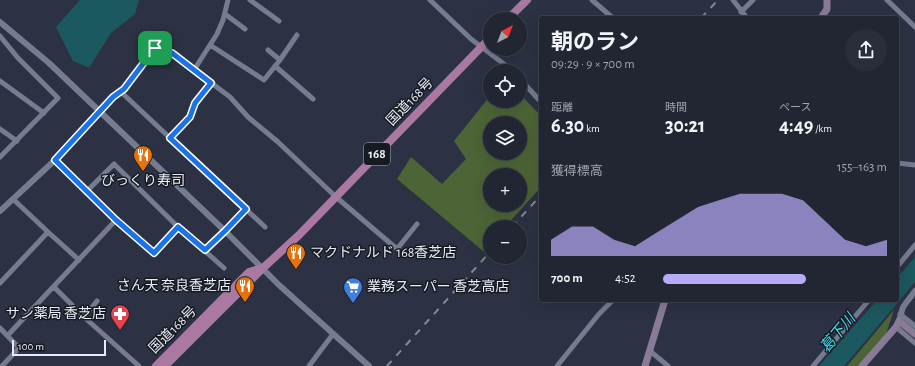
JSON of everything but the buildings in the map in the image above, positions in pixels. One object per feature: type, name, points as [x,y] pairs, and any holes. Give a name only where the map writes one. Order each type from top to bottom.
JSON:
[{"type":"highway","points":[[515,12],[527,0]]},
{"type":"highway","name":"国道168号","points":[[165,366],[263,268],[299,235],[481,47]]},
{"type":"highway","name":"国道168号","points":[[156,366],[249,272],[263,268]]},
{"type":"main road","points":[[822,16],[827,9],[827,0]]},
{"type":"main road","points":[[645,366],[664,302]]},
{"type":"main road","points":[[862,366],[898,321],[915,334]]},
{"type":"street","points":[[194,70],[220,27],[228,0]]},
{"type":"street","points":[[250,0],[278,21]]},
{"type":"street","points":[[430,0],[453,23],[504,64]]},
{"type":"street","points":[[592,0],[611,16]]},
{"type":"street","points":[[733,0],[745,16]]},
{"type":"street","points":[[741,12],[753,0]]},
{"type":"street","points":[[887,0],[915,28]]},
{"type":"street","points":[[224,14],[245,29]]},
{"type":"street","points":[[0,22],[49,63],[225,231],[279,285],[369,366]]},
{"type":"street","points":[[210,45],[264,80],[297,35]]},
{"type":"street","points":[[0,36],[18,58],[58,98],[0,157]]},
{"type":"street","points":[[0,211],[55,160],[113,97],[122,92],[155,48],[172,53],[230,97],[248,117],[278,142],[336,197],[397,249],[417,224]]},
{"type":"street","points":[[268,50],[280,60]]},
{"type":"street","points":[[275,66],[313,99]]},
{"type":"street","points":[[0,81],[44,113]]},
{"type":"street","points":[[170,138],[190,117],[195,103],[211,83]]},
{"type":"street","points":[[527,87],[539,100]]},
{"type":"street","points":[[122,92],[265,227]]},
{"type":"street","points":[[0,129],[17,141]]},
{"type":"street","points":[[55,160],[116,220],[154,253],[178,227]]},
{"type":"street","points":[[899,163],[915,165]]},
{"type":"street","points":[[87,191],[114,164],[178,227],[224,268]]},
{"type":"street","points":[[13,199],[79,260]]},
{"type":"street","points":[[205,250],[246,209]]},
{"type":"street","points":[[8,335],[116,220]]},
{"type":"street","points":[[0,283],[48,232]]},
{"type":"street","points":[[899,265],[915,245]]},
{"type":"street","points":[[54,287],[84,317],[139,366]]},
{"type":"street","points":[[898,321],[907,301],[915,291]]},
{"type":"street","points":[[84,317],[97,301]]},
{"type":"street","points":[[557,366],[599,314],[611,302]]},
{"type":"street","points":[[813,366],[867,302]]},
{"type":"street","points":[[898,321],[915,326]]},
{"type":"street","points":[[898,321],[915,343]]},
{"type":"street","points":[[0,328],[19,348],[2,366]]},
{"type":"street","points":[[309,366],[333,334]]},
{"type":"street","points":[[650,351],[668,366]]},
{"type":"shaded area","points":[[80,0],[139,0],[135,14],[111,33],[89,68],[73,61],[56,27]]},
{"type":"shaded area","points":[[527,101],[539,114],[539,189],[527,203],[527,168],[483,168],[483,212],[518,212],[511,220],[483,220],[483,251],[397,179],[411,157],[442,184],[466,159],[454,141],[483,105],[483,108],[527,108]]},
{"type":"shaded area","points":[[915,257],[915,282],[899,301],[899,276]]},
{"type":"shaded area","points":[[875,302],[898,302],[844,366],[819,366]]},
{"type":"shaded area","points":[[894,310],[886,334],[858,366],[847,366]]},
{"type":"railway","points":[[703,16],[718,0]]},
{"type":"railway","points":[[518,220],[539,197]]},
{"type":"railway","points":[[387,366],[483,260]]},
{"type":"place","name":"びっくり寿司","points":[[143,172]]},
{"type":"place","name":"マクドナルド 168香芝店","points":[[296,270]]},
{"type":"place","name":"さん天 奈良香芝店","points":[[245,303]]},
{"type":"place","name":"業務スーパー 香芝高店","points":[[353,304]]},
{"type":"place","name":"サン薬局 香芝店","points":[[120,331]]},
{"type":"route","points":[[155,48],[163,49],[172,53],[211,83],[195,103],[188,120],[170,138],[246,209],[205,250],[178,227],[154,253],[116,220],[55,160],[113,97],[122,92],[155,48]]},
{"type":"water label","name":"葛下川","points":[[838,333]]}]
